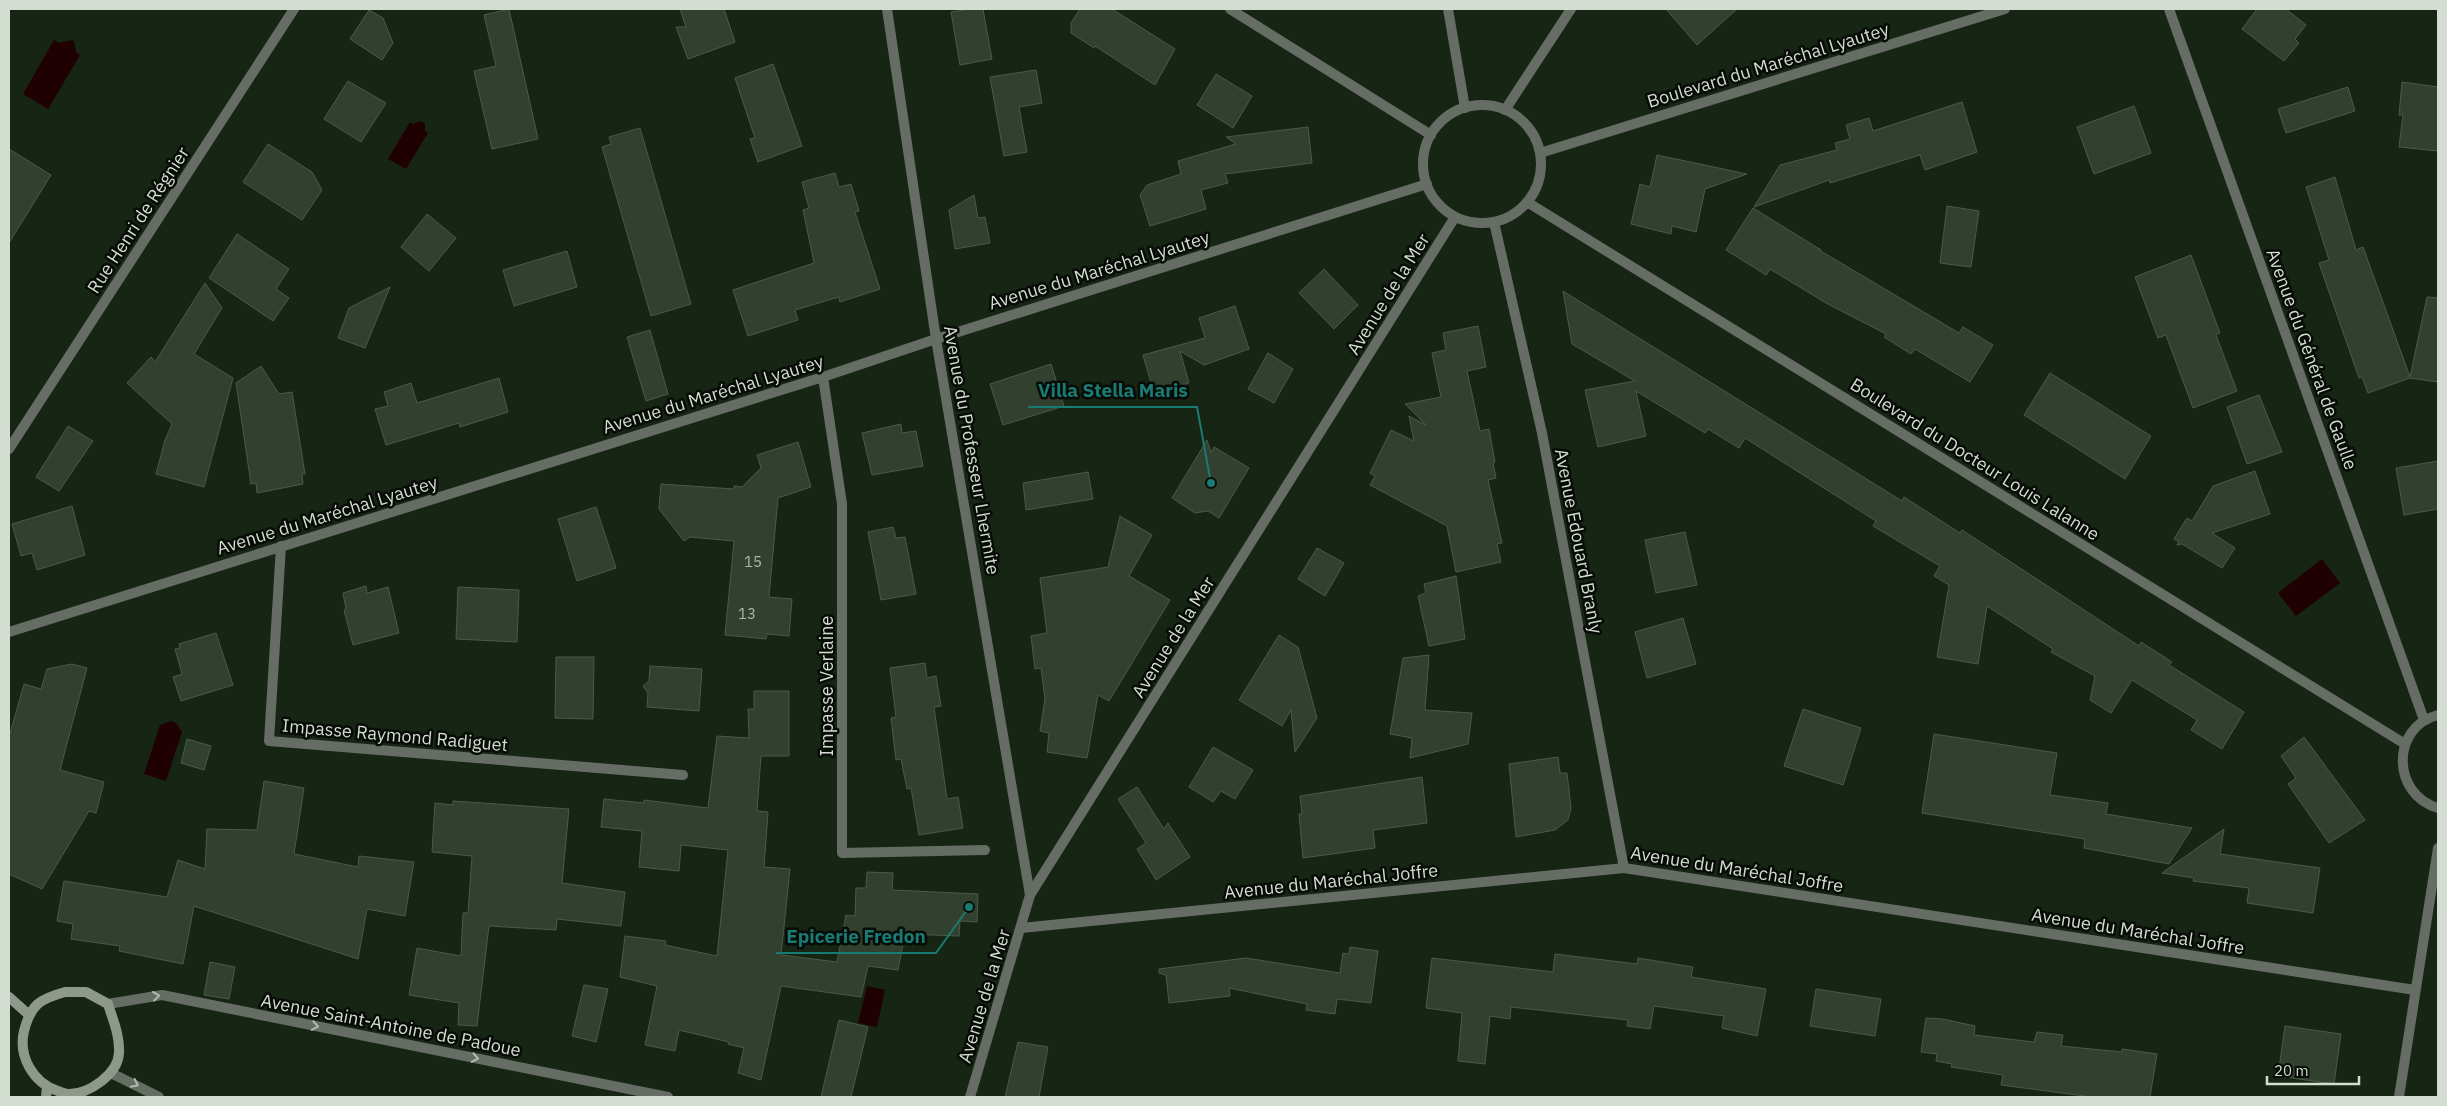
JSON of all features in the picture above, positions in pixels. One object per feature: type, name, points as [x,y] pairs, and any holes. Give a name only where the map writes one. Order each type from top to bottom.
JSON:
[{"type":"main road","points":[[65,992],[86,992],[108,1004],[118,1034],[119,1055],[111,1072],[91,1087],[69,1094],[46,1092],[30,1070],[21,1044],[28,1014],[43,998],[65,992]]},
{"type":"main road","points":[[9,997],[28,1014]]},
{"type":"street","name":"Rue Henri de Régnier","points":[[9,449],[294,9]]},
{"type":"street","name":"Avenue du Professeur Lhermite","points":[[887,9],[936,339],[1030,895]]},
{"type":"street","points":[[1230,9],[1431,135]]},
{"type":"street","points":[[1448,9],[1465,108]]},
{"type":"street","points":[[1505,110],[1571,9]]},
{"type":"street","name":"Boulevard du Maréchal Lyautey","points":[[1540,153],[2006,9]]},
{"type":"street","name":"Avenue du Général de Gaulle","points":[[2169,9],[2424,720]]},
{"type":"street","points":[[1485,106],[1505,110],[1528,127],[1536,139],[1540,153],[1541,170],[1539,179],[1527,202],[1512,215],[1494,222],[1474,223],[1455,217],[1433,198],[1427,184],[1423,167],[1425,151],[1431,135],[1452,114],[1465,108],[1485,106]]},
{"type":"street","name":"Avenue du Maréchal Lyautey","points":[[9,632],[823,377],[936,339],[1427,184]]},
{"type":"street","name":"Boulevard du Docteur Louis Lalanne","points":[[1527,202],[2405,744]]},
{"type":"street","name":"Avenue de la Mer","points":[[970,1097],[1030,895],[1455,217]]},
{"type":"street","name":"Avenue Edouard Branly","points":[[1494,222],[1524,347],[1542,433],[1624,868]]},
{"type":"street","name":"Impasse Verlaine","points":[[823,377],[842,504],[842,853],[985,850]]},
{"type":"street","name":"Impasse Raymond Radiguet","points":[[281,546],[269,740],[682,775]]},
{"type":"street","points":[[2438,715],[2424,720],[2410,735],[2405,744],[2402,758],[2403,773],[2408,787],[2418,798],[2438,808]]},
{"type":"street","points":[[2399,1097],[2438,848]]},
{"type":"street","name":"Avenue du Maréchal Joffre","points":[[1021,928],[1624,868],[2415,990]]},
{"type":"street","name":"Avenue Saint-Antoine de Padoue","points":[[108,1004],[162,995],[668,1097]]},
{"type":"street","points":[[111,1072],[159,1097]]},
{"type":"shaded area","points":[[54,40],[59,43],[72,40],[76,52],[80,55],[48,109],[23,94]]},
{"type":"shaded area","points":[[420,121],[425,124],[425,131],[428,133],[406,169],[388,159],[410,122],[413,124]]},
{"type":"shaded area","points":[[2322,559],[2340,583],[2296,616],[2278,593]]},
{"type":"shaded area","points":[[171,721],[176,723],[182,732],[166,781],[144,774],[160,725]]},
{"type":"shaded area","points":[[867,986],[885,990],[877,1027],[858,1023]]},
{"type":"building","points":[[509,9],[538,139],[492,149],[474,71],[496,66],[484,15]]},
{"type":"building","points":[[680,9],[724,9],[735,42],[688,59],[676,27],[686,27]]},
{"type":"building","points":[[983,9],[992,59],[960,65],[951,12]]},
{"type":"building","points":[[1080,9],[1112,9],[1175,49],[1155,85],[1095,46],[1094,48],[1071,33],[1071,23]]},
{"type":"building","points":[[1666,9],[1737,9],[1697,45]]},
{"type":"building","points":[[2257,9],[2286,9],[2306,25],[2295,39],[2299,43],[2284,61],[2242,29]]},
{"type":"building","points":[[369,10],[383,18],[393,43],[382,60],[350,39]]},
{"type":"building","points":[[773,64],[802,146],[758,162],[750,139],[755,138],[735,78]]},
{"type":"building","points":[[1036,70],[1042,103],[1019,107],[1027,152],[1004,156],[990,77]]},
{"type":"building","points":[[1216,74],[1252,96],[1233,128],[1197,105]]},
{"type":"building","points":[[348,81],[386,103],[361,142],[324,119]]},
{"type":"building","points":[[2402,82],[2438,87],[2438,151],[2399,147],[2403,115],[2399,115]]},
{"type":"building","points":[[2348,87],[2355,111],[2286,133],[2278,109]]},
{"type":"building","points":[[1962,102],[1977,152],[1925,170],[1920,155],[1830,183],[1829,180],[1754,207],[1780,165],[1837,150],[1835,143],[1850,139],[1846,125],[1869,118],[1873,131]]},
{"type":"building","points":[[2134,106],[2151,153],[2094,174],[2077,127]]},
{"type":"building","points":[[1308,127],[1312,163],[1225,174],[1228,183],[1201,190],[1206,209],[1150,226],[1140,195],[1147,185],[1181,174],[1178,161],[1236,144],[1226,137]]},
{"type":"building","points":[[640,128],[691,304],[651,316],[602,147],[611,144],[609,137]]},
{"type":"building","points":[[268,144],[312,172],[322,190],[302,220],[243,182]]},
{"type":"building","points":[[9,149],[51,175],[9,243]]},
{"type":"building","points":[[1657,155],[1747,174],[1705,189],[1696,232],[1672,226],[1671,234],[1631,224],[1640,184],[1650,187]]},
{"type":"building","points":[[835,173],[839,187],[851,184],[859,211],[855,212],[880,289],[840,302],[839,297],[795,310],[798,320],[748,336],[733,290],[814,263],[803,210],[809,208],[802,182]]},
{"type":"building","points":[[2335,177],[2356,250],[2363,247],[2410,377],[2427,297],[2438,298],[2438,382],[2410,378],[2368,393],[2362,377],[2359,378],[2319,263],[2329,260],[2306,187]]},
{"type":"building","points":[[974,195],[978,218],[985,217],[990,243],[955,249],[949,210]]},
{"type":"building","points":[[1947,206],[1979,211],[1971,267],[1940,263]]},
{"type":"building","points":[[1753,208],[1821,250],[1819,250],[1959,333],[1963,327],[1993,345],[1970,382],[1915,349],[1911,354],[1884,337],[1886,334],[1826,303],[1770,269],[1766,275],[1726,250]]},
{"type":"building","points":[[427,214],[456,238],[429,271],[401,247]]},
{"type":"building","points":[[237,234],[289,269],[276,289],[289,298],[273,321],[209,278]]},
{"type":"building","points":[[567,251],[577,287],[514,306],[503,270]]},
{"type":"building","points":[[2191,255],[2220,333],[2216,335],[2237,391],[2193,408],[2166,335],[2158,338],[2135,277]]},
{"type":"building","points":[[1324,269],[1358,305],[1334,329],[1299,293]]},
{"type":"building","points":[[205,283],[222,308],[194,354],[233,378],[204,487],[156,474],[165,440],[172,424],[127,383],[151,357],[155,362]]},
{"type":"building","points":[[390,287],[365,348],[338,338],[349,308]]},
{"type":"building","points":[[1563,291],[1902,501],[1904,497],[1960,533],[1962,530],[2139,646],[2141,642],[2172,662],[2169,665],[2244,712],[2222,749],[2191,730],[2197,720],[2132,680],[2111,713],[2090,700],[2095,676],[2051,652],[2053,649],[1987,606],[1978,664],[1937,657],[1949,585],[1934,576],[1940,566],[1873,526],[1876,521],[1745,438],[1739,448],[1708,429],[1705,433],[1636,391],[1646,436],[1598,447],[1585,390],[1635,381],[1572,344]]},
{"type":"building","points":[[1235,306],[1249,349],[1204,365],[1180,351],[1189,383],[1154,393],[1143,355],[1205,338],[1199,318]]},
{"type":"building","points":[[1478,326],[1486,367],[1467,371],[1480,431],[1489,429],[1495,462],[1493,463],[1496,478],[1488,480],[1502,543],[1497,544],[1501,562],[1456,572],[1447,526],[1370,485],[1375,476],[1370,473],[1391,430],[1414,441],[1409,416],[1426,425],[1405,404],[1441,397],[1432,353],[1446,350],[1443,333]]},
{"type":"building","points":[[650,330],[668,394],[646,401],[627,337]]},
{"type":"building","points":[[1268,353],[1293,369],[1274,403],[1248,389]]},
{"type":"building","points":[[1051,364],[1064,406],[1003,425],[990,384]]},
{"type":"building","points":[[261,366],[279,394],[292,392],[305,474],[302,474],[303,484],[257,493],[256,483],[251,484],[236,383]]},
{"type":"building","points":[[2050,373],[2151,436],[2125,479],[2024,415]]},
{"type":"building","points":[[499,378],[508,412],[460,427],[459,423],[386,445],[375,409],[388,406],[384,392],[411,383],[417,403]]},
{"type":"building","points":[[2259,395],[2282,452],[2247,464],[2227,407]]},
{"type":"building","points":[[901,424],[902,433],[916,431],[923,466],[872,475],[862,433]]},
{"type":"building","points":[[68,426],[93,441],[59,491],[36,477]]},
{"type":"building","points":[[1207,440],[1211,453],[1214,447],[1249,468],[1219,518],[1208,511],[1195,513],[1172,498]]},
{"type":"building","points":[[798,442],[811,487],[778,498],[769,597],[792,599],[789,636],[767,634],[766,639],[725,635],[734,541],[690,537],[684,541],[659,509],[661,484],[734,489],[734,486],[742,487],[761,468],[757,455]]},
{"type":"building","points":[[2438,461],[2438,509],[2404,515],[2396,468]]},
{"type":"building","points":[[2255,471],[2270,514],[2212,533],[2235,548],[2222,568],[2182,544],[2177,545],[2179,542],[2174,539],[2187,518],[2192,521],[2213,486]]},
{"type":"building","points":[[1088,472],[1093,499],[1026,510],[1023,483]]},
{"type":"building","points":[[72,506],[85,555],[37,570],[32,553],[21,556],[12,524]]},
{"type":"building","points":[[596,507],[616,568],[577,581],[558,519]]},
{"type":"building","points":[[1120,516],[1152,535],[1129,576],[1170,600],[1109,701],[1098,695],[1087,758],[1047,752],[1049,733],[1040,731],[1045,699],[1041,668],[1035,669],[1031,636],[1047,633],[1040,578],[1108,567]]},
{"type":"building","points":[[893,527],[896,538],[905,537],[916,594],[881,600],[868,532]]},
{"type":"building","points":[[1685,532],[1697,585],[1656,593],[1645,540]]},
{"type":"building","points":[[1317,548],[1344,563],[1325,596],[1298,579]]},
{"type":"building","points":[[1456,576],[1465,639],[1429,646],[1418,596],[1426,593],[1424,584]]},
{"type":"building","points":[[366,586],[367,593],[388,587],[399,633],[353,645],[344,610],[346,609],[343,593]]},
{"type":"building","points":[[458,587],[519,590],[517,642],[456,639]]},
{"type":"building","points":[[1683,618],[1696,664],[1647,678],[1635,632]]},
{"type":"building","points":[[216,633],[233,685],[181,701],[173,677],[182,674],[175,649],[180,648],[179,644]]},
{"type":"building","points":[[1279,635],[1298,647],[1317,718],[1295,752],[1291,710],[1282,726],[1239,700]]},
{"type":"building","points":[[1429,655],[1425,710],[1472,713],[1468,744],[1410,758],[1412,738],[1390,734],[1403,658]]},
{"type":"building","points":[[556,657],[594,657],[593,719],[555,718]]},
{"type":"building","points":[[925,663],[927,678],[936,676],[941,706],[934,707],[947,799],[958,797],[963,828],[919,835],[911,788],[907,789],[901,759],[896,760],[891,718],[896,717],[890,668]]},
{"type":"building","points":[[72,664],[87,668],[60,770],[104,782],[96,813],[89,811],[42,889],[9,874],[9,737],[24,684],[41,689],[47,669]]},
{"type":"building","points":[[650,666],[702,669],[699,711],[647,707],[648,693],[643,686],[649,681]]},
{"type":"building","points":[[754,691],[789,691],[789,756],[761,756],[757,811],[768,812],[764,867],[790,869],[781,955],[837,962],[846,915],[855,916],[856,888],[866,888],[867,872],[893,873],[892,890],[978,894],[977,922],[960,921],[959,936],[905,934],[898,970],[868,966],[861,997],[781,986],[761,1080],[738,1073],[744,1048],[728,1044],[729,1042],[679,1030],[675,1051],[645,1045],[657,986],[620,977],[625,936],[666,941],[665,945],[717,956],[728,850],[681,845],[679,871],[639,867],[642,831],[601,827],[604,799],[644,803],[644,800],[708,808],[717,736],[749,738],[748,709],[754,709]]},
{"type":"building","points":[[1803,709],[1861,728],[1843,785],[1784,766]]},
{"type":"building","points":[[1934,734],[2057,753],[2050,795],[2108,803],[2106,814],[2192,828],[2169,864],[2084,848],[2085,839],[1922,813]]},
{"type":"building","points":[[2304,737],[2365,820],[2329,843],[2288,784],[2296,778],[2281,756]]},
{"type":"building","points":[[187,739],[211,746],[204,770],[181,763]]},
{"type":"building","points":[[1213,747],[1253,770],[1235,799],[1221,791],[1213,802],[1189,787]]},
{"type":"building","points":[[1558,757],[1560,773],[1567,773],[1571,808],[1568,820],[1555,830],[1516,837],[1509,764]]},
{"type":"building","points":[[1422,777],[1427,823],[1373,830],[1375,848],[1303,858],[1299,814],[1302,814],[1300,796]]},
{"type":"building","points":[[264,781],[304,788],[294,854],[358,867],[359,856],[414,862],[405,916],[367,909],[358,959],[194,906],[183,964],[119,951],[120,946],[71,939],[73,924],[57,921],[64,881],[167,897],[178,860],[205,869],[207,829],[257,830]]},
{"type":"building","points":[[1137,787],[1164,829],[1168,823],[1190,857],[1156,880],[1137,849],[1146,843],[1118,799]]},
{"type":"building","points":[[453,801],[569,809],[562,883],[625,892],[621,926],[557,919],[556,930],[489,926],[477,1026],[458,1025],[459,1003],[409,995],[417,948],[461,956],[463,913],[468,913],[472,856],[432,852],[435,803],[453,805]]},
{"type":"building","points":[[2224,829],[2220,854],[2320,868],[2313,913],[2247,903],[2249,888],[2193,881],[2194,878],[2162,873]]},
{"type":"building","points":[[1350,947],[1378,951],[1371,1003],[1337,999],[1335,1014],[1306,1010],[1307,1004],[1229,988],[1230,996],[1169,1003],[1166,975],[1159,973],[1159,969],[1246,958],[1340,973],[1343,953],[1349,954]]},
{"type":"building","points":[[1555,954],[1637,964],[1638,958],[1693,967],[1691,977],[1766,989],[1757,1036],[1722,1028],[1724,1016],[1654,1006],[1650,1029],[1627,1026],[1628,1020],[1511,1007],[1510,1019],[1490,1016],[1485,1064],[1458,1061],[1462,1013],[1426,1008],[1432,958],[1553,972]]},
{"type":"building","points":[[210,962],[235,967],[229,999],[204,995]]},
{"type":"building","points":[[584,985],[608,989],[596,1042],[572,1036]]},
{"type":"building","points":[[1816,989],[1881,999],[1875,1036],[1810,1026]]},
{"type":"building","points":[[1926,1018],[1943,1019],[1975,1026],[1974,1035],[2034,1042],[2037,1032],[2063,1035],[2061,1046],[2122,1052],[2122,1049],[2157,1054],[2150,1097],[2092,1097],[2001,1085],[2003,1075],[1951,1067],[1952,1064],[1936,1061],[1937,1054],[1921,1052]]},
{"type":"building","points":[[839,1020],[868,1027],[851,1097],[821,1097]]},
{"type":"building","points":[[2285,1026],[2341,1034],[2334,1084],[2278,1076]]},
{"type":"building","points":[[1018,1042],[1048,1047],[1039,1097],[1005,1097]]},
{"type":"place","name":"Villa Stella Maris","points":[[1211,483]]},
{"type":"place","name":"Epicerie Fredon","points":[[969,907]]}]
